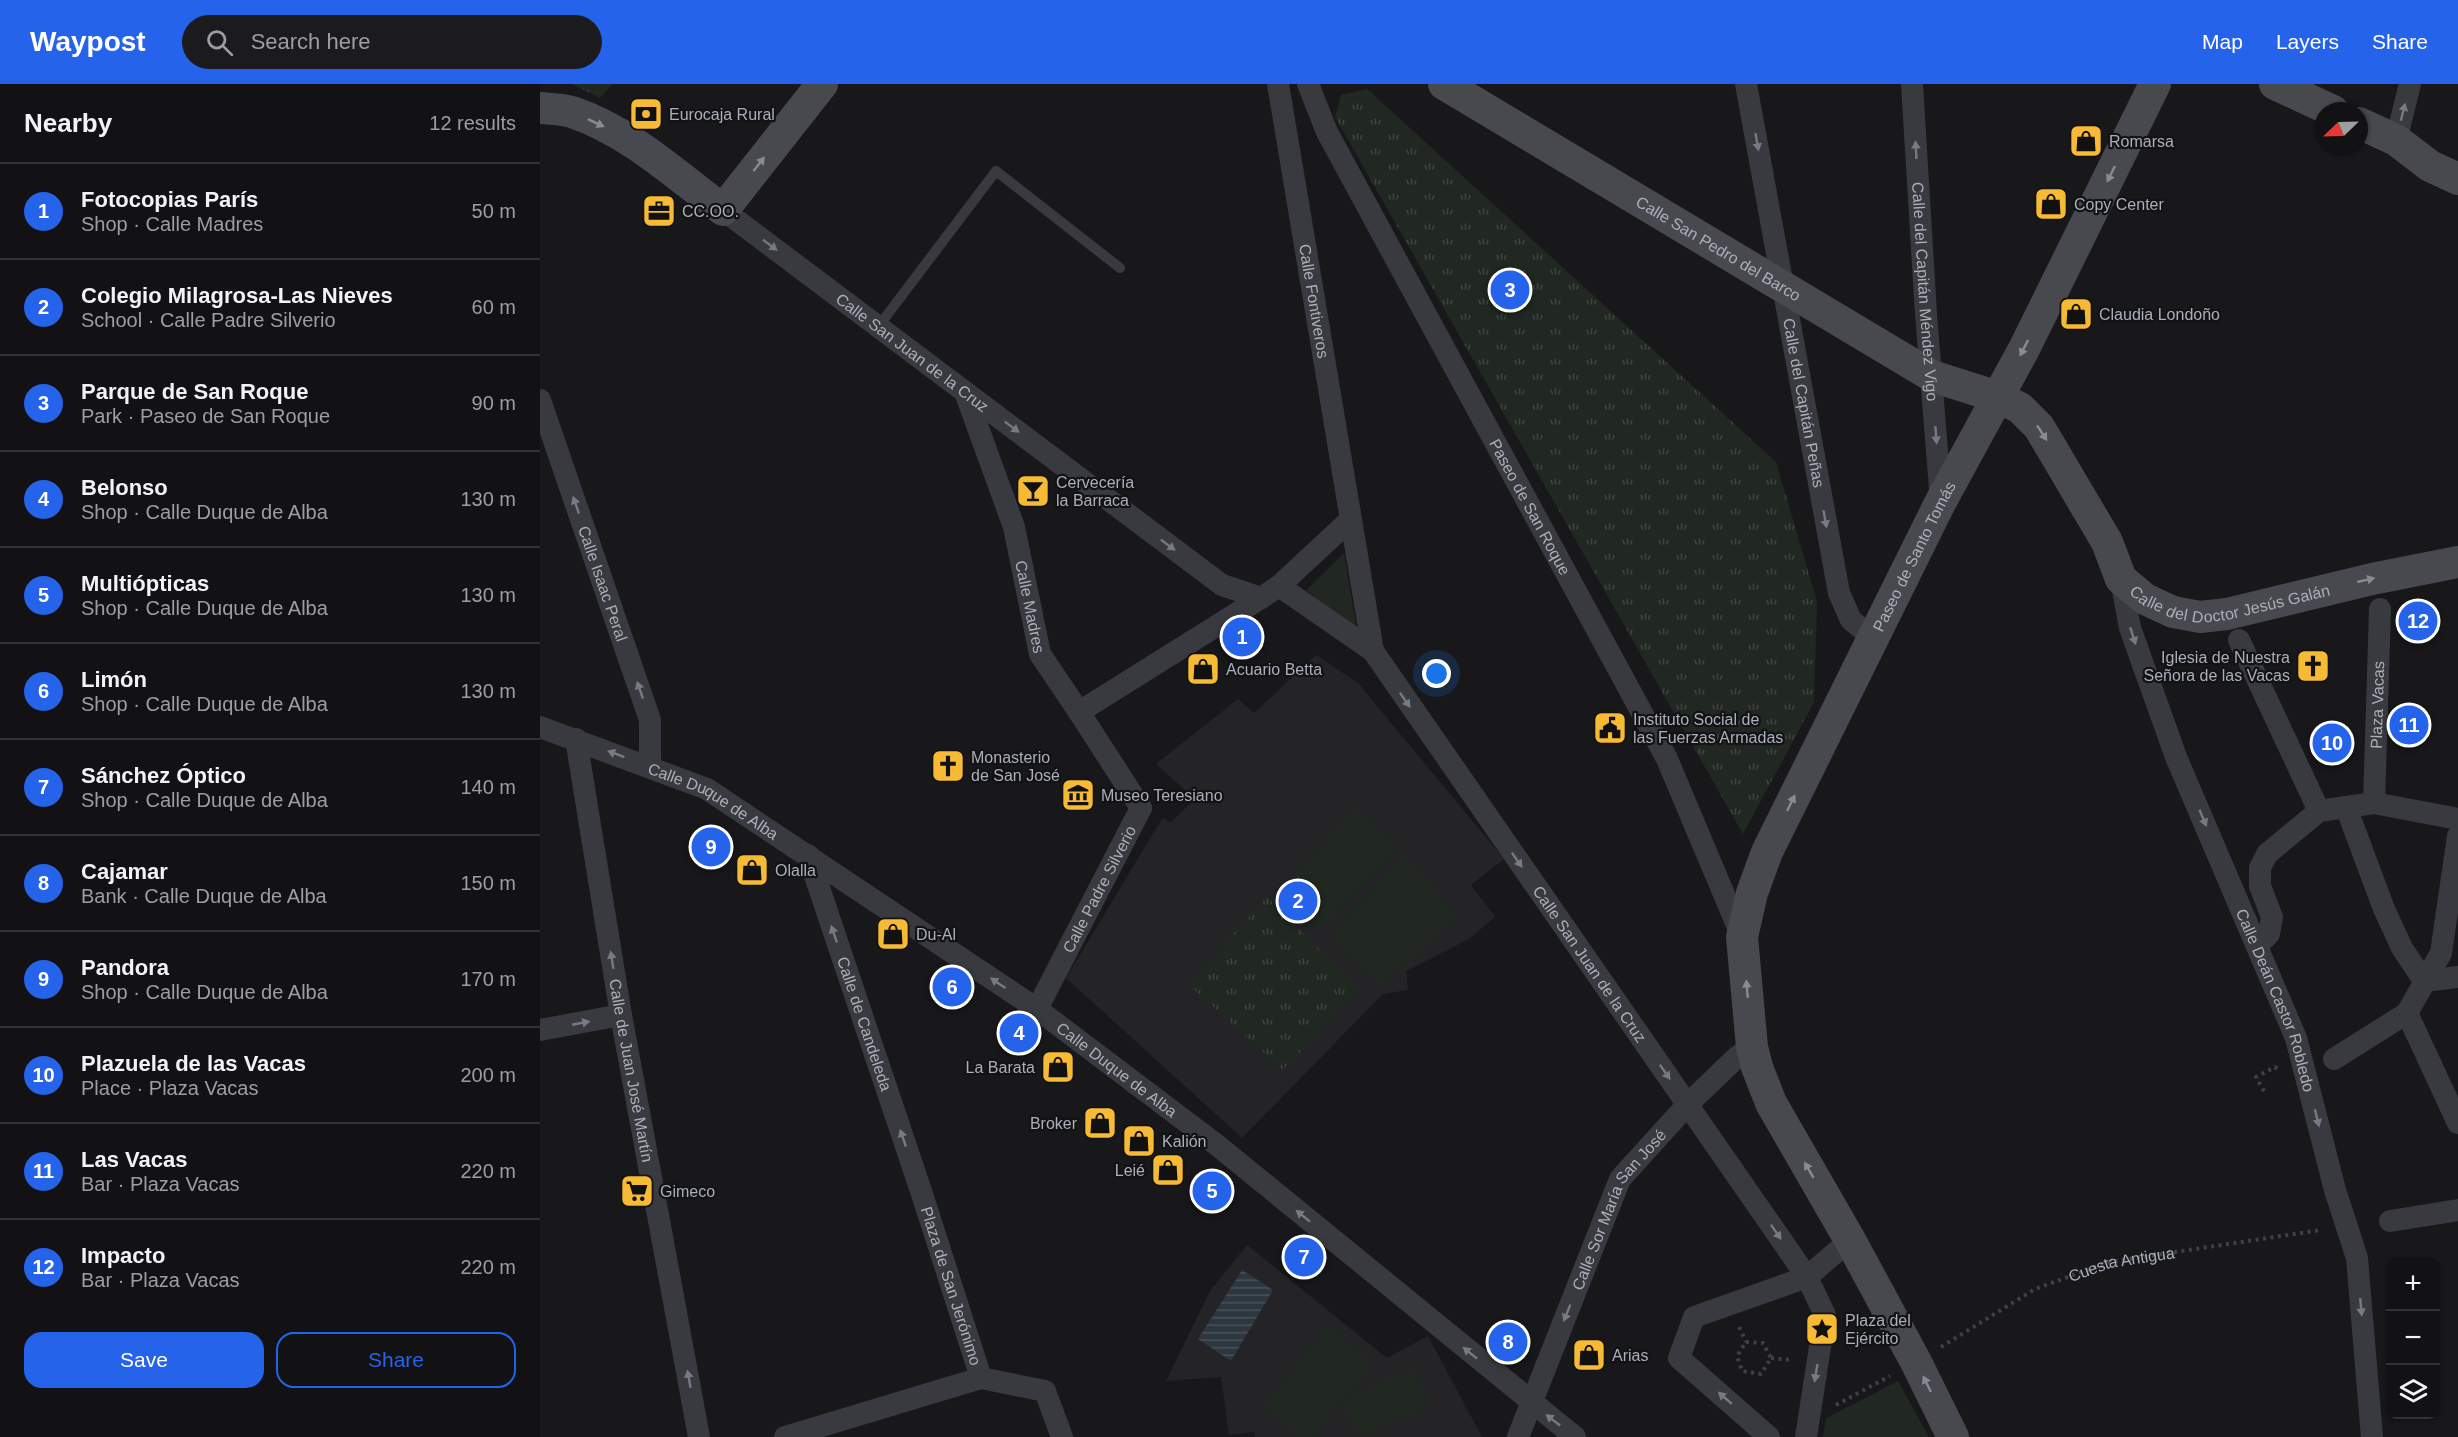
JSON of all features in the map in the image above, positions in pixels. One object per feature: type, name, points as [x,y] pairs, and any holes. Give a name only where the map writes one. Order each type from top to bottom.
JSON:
[{"type":"street","points":[[723,210],[822,84]]},
{"type":"street","name":"Calle Fontiveros","points":[[1278,84],[1350,520]]},
{"type":"street","name":"Paseo de San Roque","points":[[1308,84],[1327,132],[1667,759],[1742,937]]},
{"type":"street","name":"Calle San Pedro del Barco","points":[[1444,84],[1932,376],[1998,397]]},
{"type":"street","name":"Calle del Capitán Peñas","points":[[1746,84],[1839,593],[1851,620],[1873,639]]},
{"type":"street","name":"Calle del Capitán Méndez Vigo","points":[[1912,84],[1926,314],[1941,501]]},
{"type":"street","name":"Paseo de Santo Tomás","points":[[1844,1230],[1771,1103],[1752,1047],[1742,937],[1752,893],[1767,852],[1941,501],[1998,397],[2155,84]]},
{"type":"street","points":[[2275,84],[2314,102]]},
{"type":"street","points":[[2396,140],[2410,84]]},
{"type":"street","name":"Calle San Juan de la Cruz","points":[[540,108],[570,111],[598,122],[635,144],[1222,585],[1270,592],[1373,651]]},
{"type":"street","points":[[2368,127],[2396,140],[2430,166],[2458,179]]},
{"type":"street","name":"Calle Madres","points":[[965,392],[1014,527],[1040,654],[1079,712]]},
{"type":"street","name":"Calle del Doctor Jesús Galán","points":[[1998,397],[2020,408],[2039,427],[2107,542],[2121,579],[2145,599],[2173,612],[2200,617],[2227,614],[2372,579],[2458,562]]},
{"type":"street","name":"Calle Isaac Peral","points":[[540,400],[650,720],[650,767]]},
{"type":"street","points":[[1079,712],[1270,592],[1350,520]]},
{"type":"street","name":"Calle San Juan de la Cruz","points":[[1350,520],[1373,651],[1807,1277]]},
{"type":"street","name":"Calle Deán Castor Robledo","points":[[2121,579],[2130,628],[2161,715],[2296,1038],[2335,1190],[2357,1258],[2372,1437]]},
{"type":"street","name":"Plaza Vacas","points":[[2374,803],[2380,609]]},
{"type":"street","points":[[2239,640],[2319,811]]},
{"type":"street","name":"Calle Padre Silverio","points":[[1038,1009],[1141,808],[1079,712]]},
{"type":"street","name":"Calle Duque de Alba","points":[[540,727],[707,789],[1038,1009],[1217,1146],[1575,1437]]},
{"type":"street","name":"Calle de Juan José Martín","points":[[576,740],[621,1015],[699,1437]]},
{"type":"street","points":[[2258,946],[2269,934],[2272,917],[2260,886],[2260,868],[2267,854],[2319,811],[2374,803],[2458,819]]},
{"type":"street","points":[[2346,807],[2384,909],[2402,948],[2424,981]]},
{"type":"street","points":[[2334,1059],[2407,1013],[2440,953],[2458,836]]},
{"type":"street","name":"Calle de Candeleda","points":[[808,855],[922,1194]]},
{"type":"street","points":[[2424,981],[2458,978]]},
{"type":"street","points":[[2407,1013],[2458,1123]]},
{"type":"street","points":[[540,1030],[621,1015]]},
{"type":"street","name":"Calle Sor María San José","points":[[1518,1437],[1620,1179],[1688,1104],[1737,1057],[1752,1047]]},
{"type":"street","name":"Plaza de San Jerónimo","points":[[922,1194],[981,1378]]},
{"type":"street","points":[[2390,1221],[2458,1210]]},
{"type":"street","points":[[1768,1437],[1680,1358],[1694,1317],[1807,1277],[1844,1230],[1916,1362],[1953,1437]]},
{"type":"street","points":[[1807,1277],[1825,1315],[1808,1428]]},
{"type":"street","name":"Plaza de San Jerónimo","points":[[785,1437],[826,1432],[981,1378],[1045,1391],[1062,1437]]},
{"type":"lane","points":[[878,327],[996,171],[1120,268]]},
{"type":"path","name":"Cuesta Antigua","points":[[1916,1362],[2035,1289],[2109,1262],[2348,1226]]},
{"type":"path","points":[[1746,1342],[1763,1343],[1771,1358],[1761,1374],[1743,1371],[1737,1356],[1746,1342]]},
{"type":"path","points":[[1808,1428],[1916,1362]]},
{"type":"shaded area","points":[[1316,655],[1358,683],[1504,859],[1471,885],[1495,917],[1469,939],[1406,971],[1408,990],[1383,994],[1242,1138],[1066,978],[1163,817],[1170,823],[1195,799],[1156,764],[1238,699],[1254,713]]},
{"type":"shaded area","points":[[1247,1245],[1387,1358],[1428,1336],[1482,1437],[1255,1437],[1254,1432],[1229,1435],[1221,1377],[1166,1381],[1210,1291]]},
{"type":"shaded area","points":[[1242,1270],[1273,1290],[1231,1361],[1198,1339]]},
{"type":"green space","points":[[572,84],[612,84],[600,98]]},
{"type":"green space","points":[[1367,89],[1776,462],[1817,602],[1814,702],[1743,834],[1335,117],[1341,95]]},
{"type":"green space","points":[[1344,553],[1357,631],[1306,590]]},
{"type":"green space","points":[[1356,808],[1399,847],[1319,931],[1278,892]]},
{"type":"green space","points":[[1404,856],[1458,914],[1381,987],[1330,937]]},
{"type":"green space","points":[[1267,897],[1360,990],[1283,1070],[1188,984]]},
{"type":"green space","points":[[1328,1325],[1373,1362],[1344,1400],[1412,1367],[1430,1405],[1360,1437],[1342,1401],[1313,1437],[1300,1437],[1263,1407]]},
{"type":"green space","points":[[1898,1381],[1929,1437],[1823,1437],[1826,1418]]},
{"type":"place","name":"Eurocaja Rural","points":[[646,114]]},
{"type":"place","name":"Romarsa","points":[[2086,141]]},
{"type":"place","name":"Copy Center","points":[[2051,204]]},
{"type":"place","name":"CC.OO.","points":[[659,211]]},
{"type":"place","name":"Parque de San Roque","points":[[1510,290]]},
{"type":"place","name":"Claudia Londoño","points":[[2076,314]]},
{"type":"place","name":"Cervecería la Barraca","points":[[1033,491]]},
{"type":"place","name":"Impacto","points":[[2418,621]]},
{"type":"place","name":"Fotocopias París","points":[[1242,637]]},
{"type":"place","name":"Iglesia de Nuestra Señora de las Vacas","points":[[2313,666]]},
{"type":"place","name":"Acuario Betta","points":[[1203,669]]},
{"type":"place","name":"Las Vacas","points":[[2409,725]]},
{"type":"place","name":"Instituto Social de las Fuerzas Armadas","points":[[1610,728]]},
{"type":"place","name":"Plazuela de las Vacas","points":[[2332,743]]},
{"type":"place","name":"Monasterio de San José","points":[[948,766]]},
{"type":"place","name":"Museo Teresiano","points":[[1078,795]]},
{"type":"place","name":"Pandora","points":[[711,847]]},
{"type":"place","name":"Olalla","points":[[752,870]]},
{"type":"place","name":"Colegio Milagrosa-Las Nieves","points":[[1298,901]]},
{"type":"place","name":"Du-Al","points":[[893,934]]},
{"type":"place","name":"Limón","points":[[952,987]]},
{"type":"place","name":"Belonso","points":[[1019,1033]]},
{"type":"place","name":"La Barata","points":[[1058,1067]]},
{"type":"place","name":"Broker","points":[[1100,1123]]},
{"type":"place","name":"Kalión","points":[[1139,1141]]},
{"type":"place","name":"Leié","points":[[1168,1170]]},
{"type":"place","name":"Gimeco","points":[[637,1191]]},
{"type":"place","name":"Multiópticas","points":[[1212,1191]]},
{"type":"place","name":"Sánchez Óptico","points":[[1304,1257]]},
{"type":"place","name":"Plaza del Ejército","points":[[1822,1329]]},
{"type":"place","name":"Cajamar","points":[[1508,1342]]},
{"type":"place","name":"Arias","points":[[1589,1355]]}]
